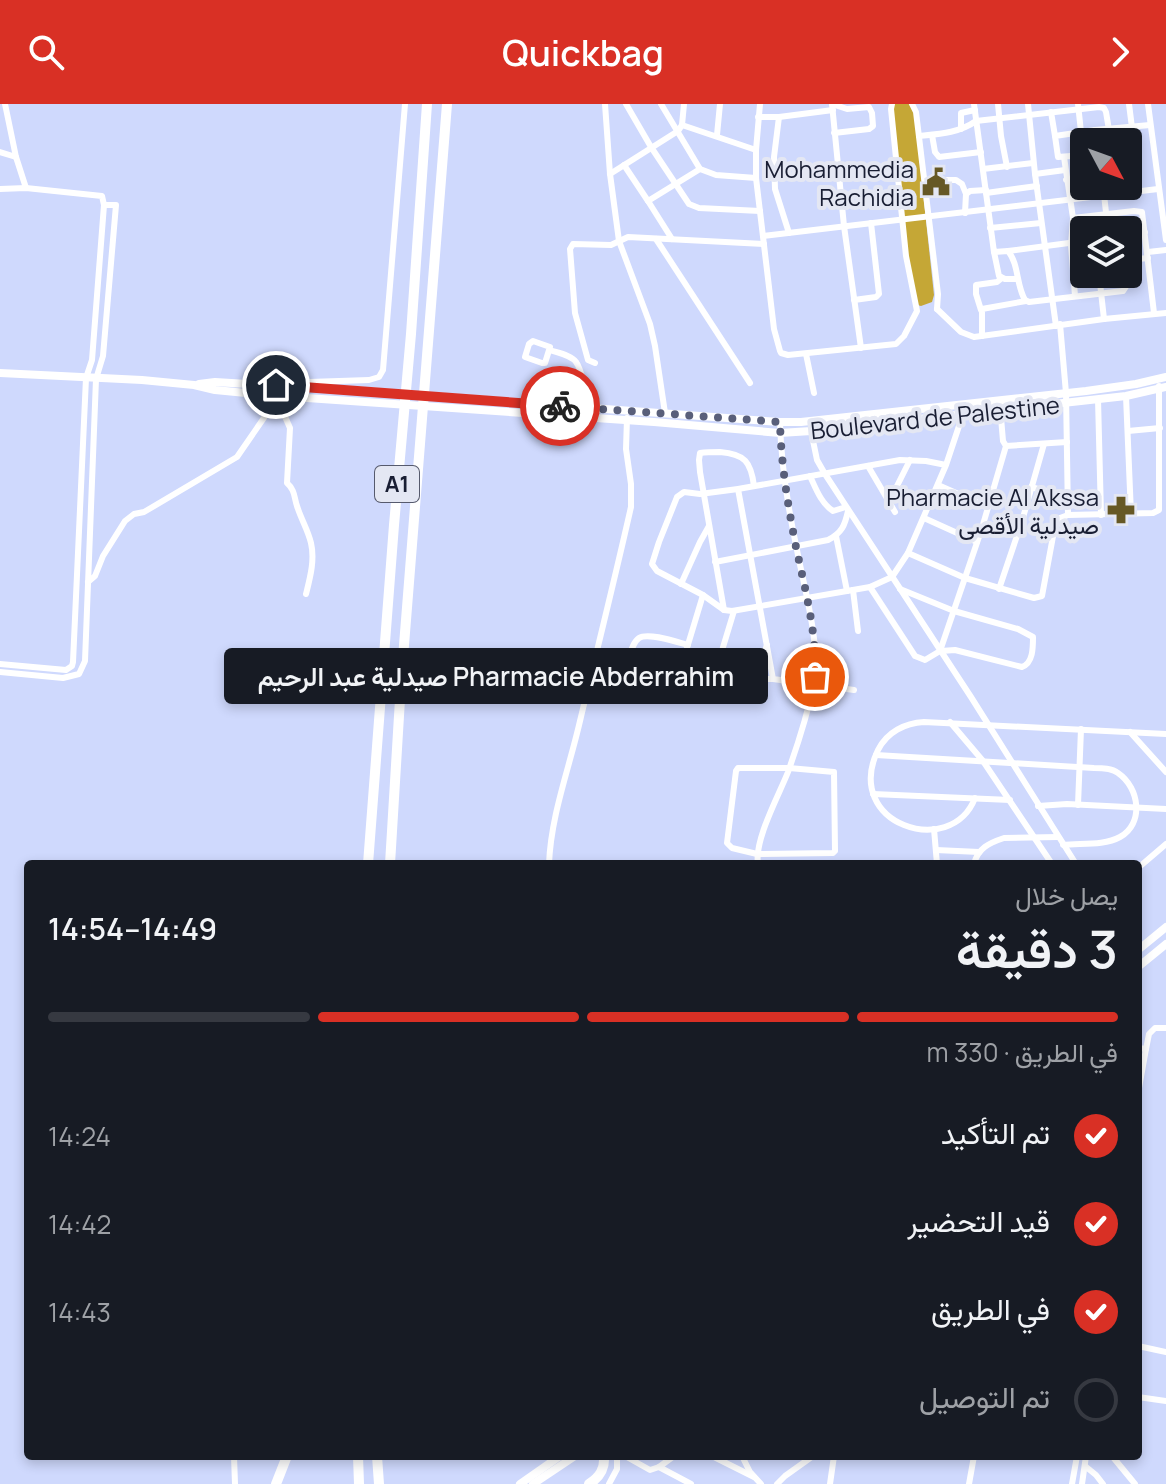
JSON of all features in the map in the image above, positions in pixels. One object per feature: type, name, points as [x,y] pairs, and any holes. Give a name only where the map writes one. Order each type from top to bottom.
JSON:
[{"type":"highway","name":"A1","points":[[368,860],[427,104]]},
{"type":"highway","name":"A1","points":[[390,860],[401,683],[447,104]]},
{"type":"highway","points":[[276,1484],[285,1460]]},
{"type":"highway","points":[[358,1460],[359,1484]]},
{"type":"highway","points":[[377,1460],[379,1484]]},
{"type":"highway","points":[[589,1484],[600,1475],[604,1460]]},
{"type":"street","points":[[5,104],[26,188]]},
{"type":"street","points":[[276,385],[369,380],[379,377],[383,370],[405,104]]},
{"type":"street","points":[[605,104],[619,241],[650,324],[665,413]]},
{"type":"street","points":[[626,104],[689,204],[699,208],[760,211]]},
{"type":"street","points":[[661,104],[680,128],[700,169],[721,176],[756,178]]},
{"type":"street","points":[[680,128],[684,104]]},
{"type":"street","points":[[717,135],[720,104]]},
{"type":"street","points":[[760,104],[756,178],[774,329],[784,355],[896,344],[904,336],[917,311],[902,220],[892,104]]},
{"type":"street","points":[[912,104],[916,112],[938,294],[930,310]]},
{"type":"street","points":[[998,104],[1007,167]]},
{"type":"street","points":[[1028,104],[1033,163],[1066,398],[1068,515]]},
{"type":"street","points":[[1129,104],[1131,127]]},
{"type":"street","points":[[1148,104],[1166,240]]},
{"type":"street","points":[[758,117],[779,117],[833,106],[847,109],[869,107],[872,113],[871,128],[834,133]]},
{"type":"street","points":[[833,106],[844,226],[861,348]]},
{"type":"street","points":[[919,136],[961,129],[976,121],[1078,106],[1102,107],[1109,128]]},
{"type":"street","points":[[1078,106],[1081,128]]},
{"type":"street","points":[[961,129],[961,113],[975,107],[990,228],[998,273],[1002,278]]},
{"type":"street","points":[[1051,112],[1057,156],[1070,156]]},
{"type":"street","points":[[0,113],[8,115]]},
{"type":"street","points":[[779,117],[774,157],[775,189],[789,233]]},
{"type":"street","points":[[1120,128],[1150,125]]},
{"type":"street","points":[[610,174],[680,128],[717,135],[756,150]]},
{"type":"street","points":[[1055,136],[1070,134]]},
{"type":"street","points":[[932,135],[939,157],[981,152]]},
{"type":"street","points":[[0,152],[16,157]]},
{"type":"street","points":[[595,363],[588,360],[576,317],[570,247],[575,243],[611,245],[628,237],[764,240],[789,233],[1070,199],[1064,157]]},
{"type":"street","points":[[983,169],[1033,163]]},
{"type":"street","points":[[624,165],[672,239]]},
{"type":"street","points":[[648,201],[700,169]]},
{"type":"street","points":[[1035,174],[1065,170]]},
{"type":"street","points":[[925,180],[956,180],[962,184],[966,194],[965,213]]},
{"type":"street","points":[[1066,180],[1070,180]]},
{"type":"street","points":[[966,194],[970,191],[1037,186]]},
{"type":"street","points":[[0,189],[26,188],[102,196],[104,205],[72,666],[59,670],[0,664]]},
{"type":"street","points":[[1142,191],[1158,189]]},
{"type":"street","points":[[1105,200],[1107,214]]},
{"type":"street","points":[[79,674],[85,661],[91,378],[103,356],[116,205],[104,205]]},
{"type":"street","points":[[1090,216],[1143,213],[1154,313]]},
{"type":"street","points":[[854,300],[879,294],[871,223]]},
{"type":"street","points":[[990,228],[1041,223]]},
{"type":"street","points":[[656,239],[750,383]]},
{"type":"street","points":[[994,252],[1070,242]]},
{"type":"street","points":[[1142,256],[1166,250]]},
{"type":"street","points":[[1008,251],[1014,259],[1017,279],[1026,301]]},
{"type":"street","points":[[982,336],[976,285],[997,282],[1002,278],[1017,279]]},
{"type":"street","points":[[1075,288],[1075,296]]},
{"type":"street","points":[[1100,288],[1104,319]]},
{"type":"street","points":[[981,310],[1126,288]]},
{"type":"street","points":[[917,311],[930,310],[961,332],[974,337],[1166,313]]},
{"type":"street","points":[[550,350],[544,363],[525,357],[532,341],[576,361],[586,388],[586,408]]},
{"type":"street","points":[[806,354],[814,393]]},
{"type":"street","points":[[0,373],[194,385]]},
{"type":"street","points":[[908,553],[999,589],[1034,598],[1042,596],[1060,518],[1068,515],[1153,513],[1159,510],[1163,378]]},
{"type":"street","name":"Boulevard de Palestine","points":[[194,385],[215,382],[276,385],[586,408],[628,416],[665,413],[780,422],[1066,398],[1163,378]]},
{"type":"street","name":"Boulevard de Palestine","points":[[194,385],[215,390],[351,402],[628,416],[780,433],[963,414],[1000,405]]},
{"type":"street","name":"Boulevard de Palestine","points":[[1066,398],[1098,399],[1163,388]]},
{"type":"street","points":[[278,396],[290,428],[287,483],[292,488],[311,542],[311,572],[306,594]]},
{"type":"street","points":[[1126,396],[1131,514]]},
{"type":"street","points":[[1098,399],[1101,515]]},
{"type":"street","points":[[940,651],[1006,446],[1000,405]]},
{"type":"street","points":[[941,416],[942,406]]},
{"type":"street","points":[[88,582],[95,576],[103,556],[129,516],[144,512],[237,457],[268,412],[280,407]]},
{"type":"street","points":[[946,465],[900,460],[738,489],[680,494],[652,564],[657,571],[724,610],[734,611],[870,587],[892,577],[908,553],[924,518],[946,465],[963,414]]},
{"type":"street","points":[[549,860],[555,817],[632,499],[626,449],[628,416]]},
{"type":"street","points":[[758,860],[759,843],[789,768],[813,685],[815,664],[807,597],[785,481],[780,422]]},
{"type":"street","points":[[1128,431],[1160,428]]},
{"type":"street","points":[[811,431],[817,460],[825,474],[1073,860]]},
{"type":"street","points":[[1006,446],[1067,442]]},
{"type":"street","points":[[999,589],[1044,444]]},
{"type":"street","points":[[724,610],[700,453],[740,456],[749,465],[754,486]]},
{"type":"street","points":[[889,502],[910,460]]},
{"type":"street","points":[[868,466],[895,512]]},
{"type":"street","points":[[810,476],[830,509],[847,509]]},
{"type":"street","points":[[938,485],[988,507]]},
{"type":"street","points":[[1031,487],[1068,498]]},
{"type":"street","points":[[738,489],[773,679]]},
{"type":"street","points":[[715,562],[828,540],[836,536],[844,525],[847,509]]},
{"type":"street","points":[[924,518],[977,542]]},
{"type":"street","points":[[681,584],[710,525]]},
{"type":"street","points":[[836,536],[858,631]]},
{"type":"street","points":[[870,587],[915,656],[925,660],[940,651],[955,650],[1017,667],[1025,666],[1030,660],[1031,635],[954,611],[900,589]]},
{"type":"street","points":[[595,654],[674,675],[683,661],[703,595]]},
{"type":"street","points":[[683,661],[711,669],[717,667],[734,611]]},
{"type":"street","points":[[627,663],[637,640],[644,636],[688,645]]},
{"type":"street","points":[[767,645],[756,675],[761,679],[854,690]]},
{"type":"street","points":[[72,666],[79,674]]},
{"type":"street","points":[[0,672],[63,678],[79,674]]},
{"type":"street","points":[[975,798],[968,812],[944,828],[914,828],[895,821],[884,813],[873,794],[876,755],[885,739],[900,728],[919,722],[1166,734]]},
{"type":"street","points":[[950,722],[983,761],[1049,860]]},
{"type":"street","points":[[1078,805],[1081,729]]},
{"type":"street","points":[[1130,732],[1166,772]]},
{"type":"street","points":[[876,755],[1103,768],[1120,774],[1135,793],[1137,808],[1134,824],[1129,831],[1116,839],[1102,842],[1063,845]]},
{"type":"street","points":[[789,768],[834,772],[835,851],[832,854],[757,854],[732,848],[727,843],[736,770],[789,768]]},
{"type":"street","points":[[873,794],[1010,800]]},
{"type":"street","points":[[1038,806],[1166,809]]},
{"type":"street","points":[[934,829],[937,860]]},
{"type":"street","points":[[976,860],[979,852],[989,844],[1004,838],[1058,837]]},
{"type":"street","points":[[1142,865],[1166,844]]},
{"type":"street","points":[[936,850],[979,852]]},
{"type":"street","points":[[1142,947],[1166,927]]},
{"type":"street","points":[[1142,964],[1166,944]]},
{"type":"street","points":[[1142,1049],[1151,1031],[1158,1027],[1166,1028]]},
{"type":"street","points":[[1142,1347],[1166,1352]]},
{"type":"street","points":[[1142,1398],[1166,1401]]},
{"type":"street","points":[[234,1460],[235,1484]]},
{"type":"street","points":[[520,1484],[554,1460]]},
{"type":"street","points":[[533,1484],[569,1460]]},
{"type":"street","points":[[609,1484],[617,1469],[617,1460]]},
{"type":"street","points":[[632,1460],[650,1470],[669,1460]]},
{"type":"street","points":[[720,1460],[754,1477]]},
{"type":"street","points":[[744,1460],[761,1484]]},
{"type":"street","points":[[777,1484],[807,1460]]},
{"type":"street","points":[[830,1484],[833,1460]]},
{"type":"street","points":[[969,1484],[973,1460]]},
{"type":"street","points":[[1072,1484],[1076,1460]]},
{"type":"street","points":[[1082,1484],[1086,1460]]},
{"type":"street","points":[[1115,1460],[1135,1484]]},
{"type":"street","points":[[1085,1466],[1103,1484]]},
{"type":"street","points":[[659,1467],[691,1484]]},
{"type":"shaded area","points":[[890,104],[909,104],[914,109],[934,295],[932,302],[921,306],[914,304]]},
{"type":"way so far","points":[[560,406],[780,422],[783,469],[807,597],[815,677]]},
{"type":"place","name":"Mohammedia Rachidia","points":[[936,182]]},
{"type":"place","name":"Pharmacie Al Akssa صيدلية الأقصى","points":[[1121,510]]},
{"type":"place","name":"Pharmacie Abderrahim صيدلية عبد الرحيم","points":[[815,677]]},
{"type":"route","points":[[276,385],[560,406]]}]
